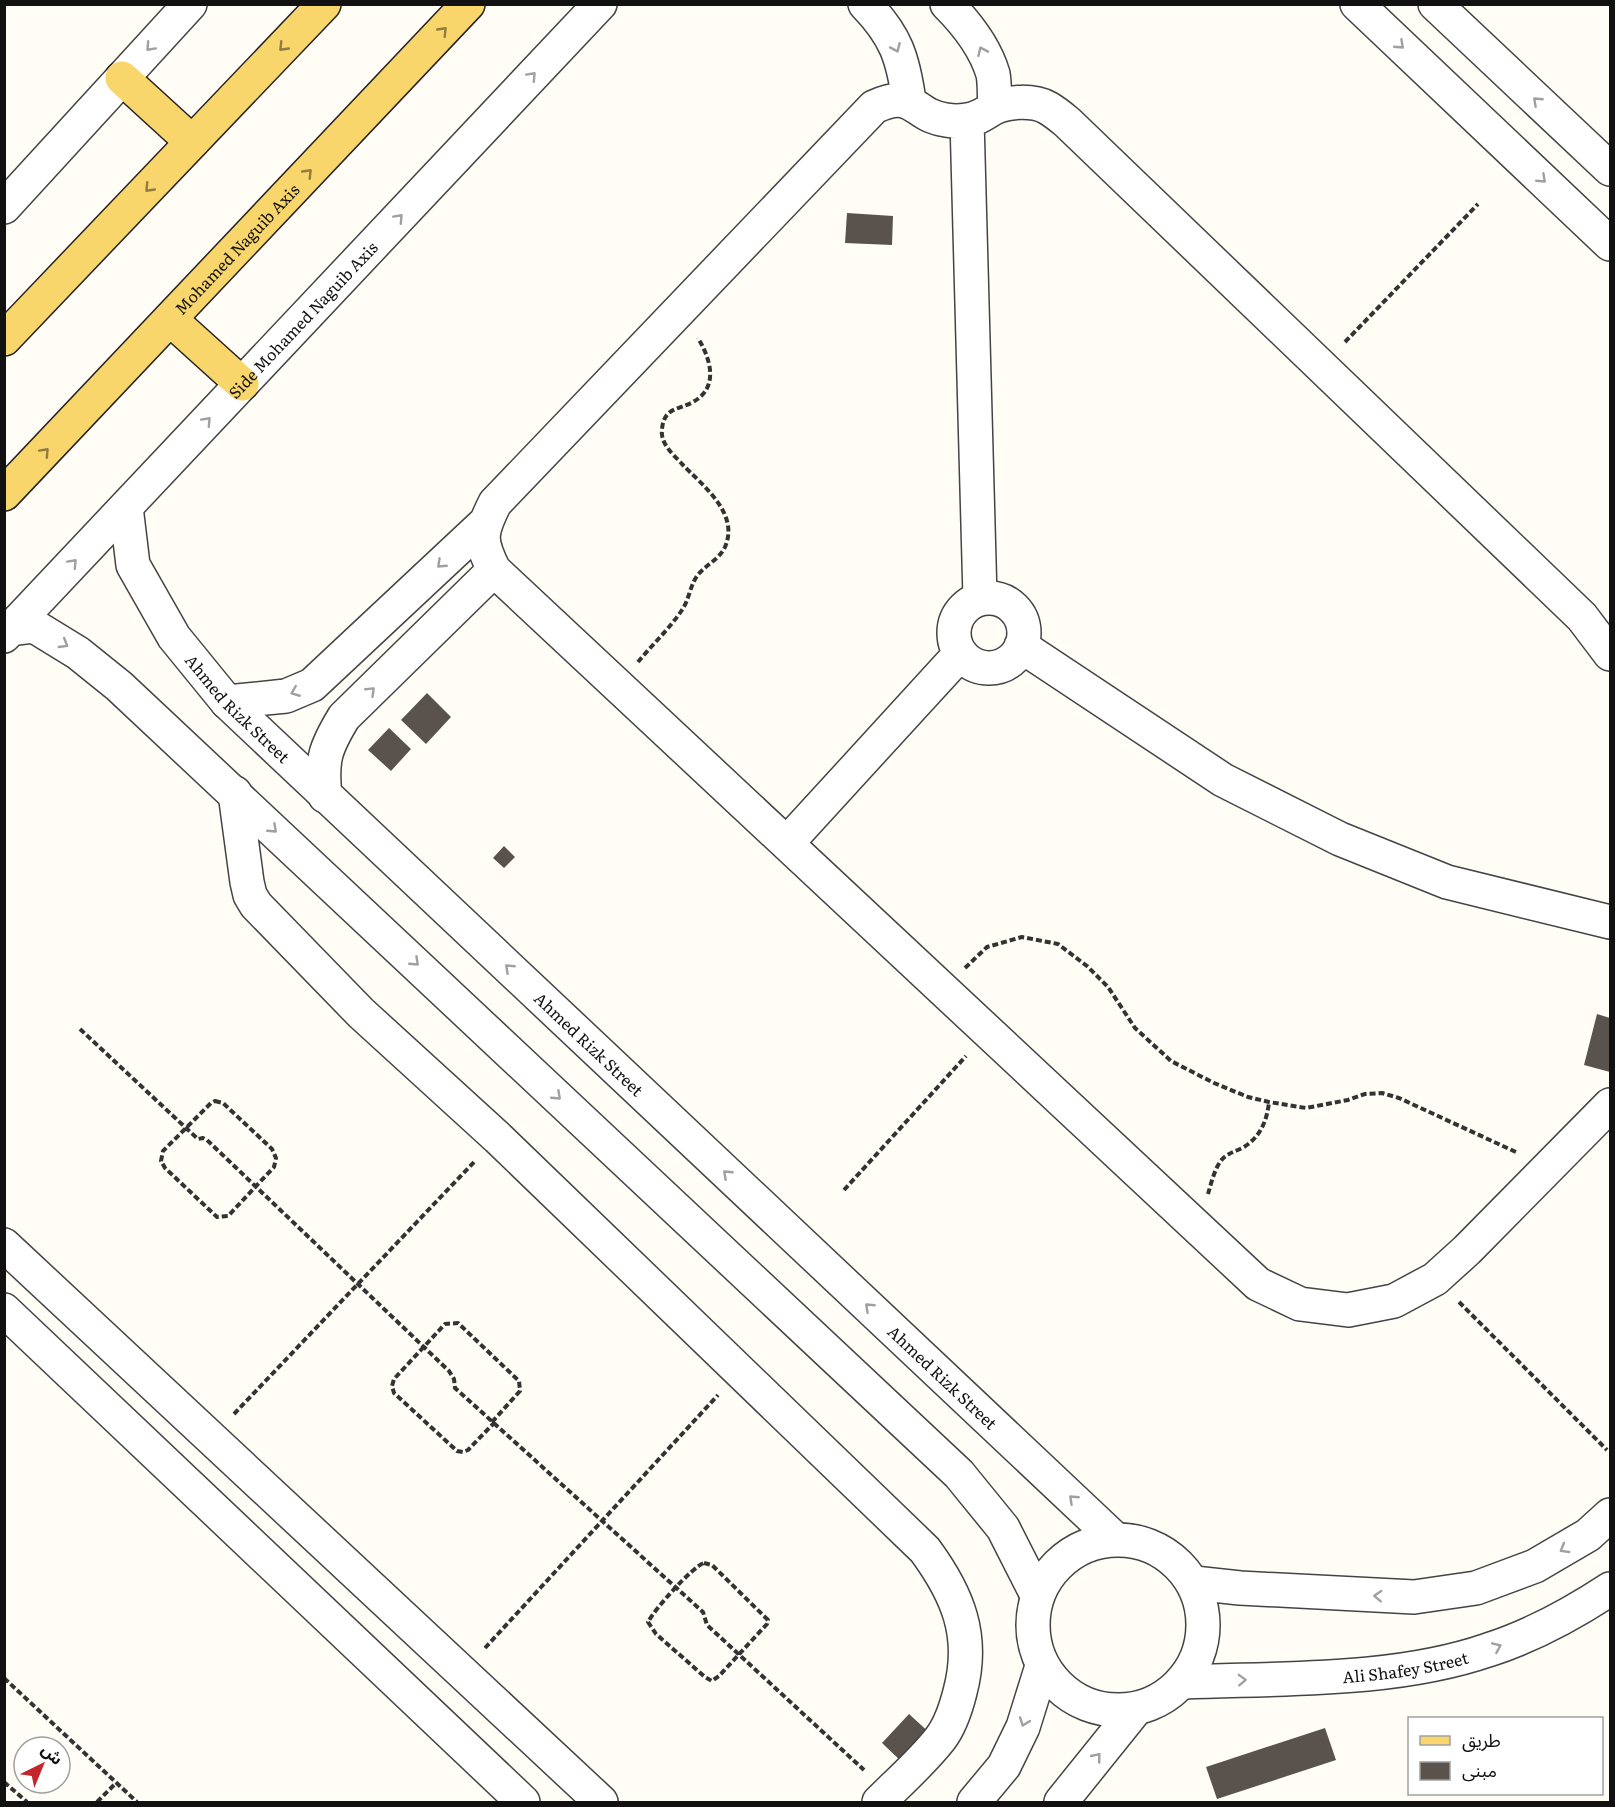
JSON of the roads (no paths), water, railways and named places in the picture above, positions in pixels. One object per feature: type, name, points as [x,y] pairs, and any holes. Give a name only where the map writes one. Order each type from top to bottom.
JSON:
[{"type":"main road","points":[[4,339],[324,4]]},
{"type":"main road","name":"Mohamed Naguib Axis","points":[[4,494],[468,4]]},
{"type":"main road","points":[[122,78],[192,142]]},
{"type":"main road","points":[[170,319],[242,384]]},
{"type":"street","points":[[4,207],[190,4]]},
{"type":"street","name":"Side Mohamed Naguib Axis","points":[[8,632],[600,4]]},
{"type":"street","points":[[865,4],[890,34],[904,66],[909,101]]},
{"type":"street","points":[[947,4],[980,44],[993,75],[981,114],[980,598]]},
{"type":"street","points":[[1357,4],[1611,244]]},
{"type":"street","points":[[1434,4],[1611,169]]},
{"type":"street","points":[[227,702],[286,696],[312,685],[484,524],[495,503],[874,107],[890,100],[909,101],[926,114],[946,120],[981,114],[1021,102],[1046,107],[1067,122],[1582,617],[1611,654]]},
{"type":"street","name":"Ahmed Rizk Street","points":[[126,507],[133,565],[174,637],[227,702],[1115,1539]]},
{"type":"street","points":[[484,524],[484,549],[494,570],[1258,1284],[1300,1304],[1348,1310],[1394,1301],[1435,1279],[1467,1250],[1611,1105]]},
{"type":"street","points":[[325,796],[322,768],[329,741],[344,717],[494,570]]},
{"type":"street","points":[[980,598],[993,598],[1005,602],[1015,609],[1022,621],[1024,633],[1021,646],[1015,657],[993,668],[969,662],[960,654],[954,641],[954,627],[958,614],[968,604],[980,598]]},
{"type":"street","points":[[8,632],[34,626],[78,653],[119,686],[235,792],[959,1474],[1003,1528],[1037,1595]]},
{"type":"street","points":[[1021,646],[1223,780],[1340,839],[1447,882],[1611,922]]},
{"type":"street","points":[[787,843],[960,654]]},
{"type":"street","points":[[235,792],[247,882],[250,895],[256,905],[361,1013],[498,1138],[925,1550],[945,1577],[959,1608],[965,1641],[965,1675],[956,1708],[941,1738],[884,1798]]},
{"type":"street","points":[[4,1245],[601,1803]]},
{"type":"street","points":[[4,1311],[524,1803]]},
{"type":"street","points":[[1194,1583],[1240,1588],[1414,1598],[1476,1588],[1535,1566],[1588,1535],[1611,1515]]},
{"type":"street","points":[[1115,1539],[1147,1543],[1174,1559],[1194,1583],[1204,1617],[1201,1652],[1184,1682],[1161,1700],[1135,1710],[1098,1709],[1066,1694],[1042,1666],[1032,1631],[1037,1595],[1054,1566],[1082,1546],[1115,1539]]},
{"type":"street","name":"Ali Shafey Street","points":[[1184,1682],[1322,1677],[1406,1670],[1488,1651],[1565,1618],[1611,1589]]},
{"type":"street","points":[[974,1803],[1004,1766],[1014,1746],[1023,1727],[1042,1666]]},
{"type":"street","points":[[1061,1803],[1135,1710]]}]
